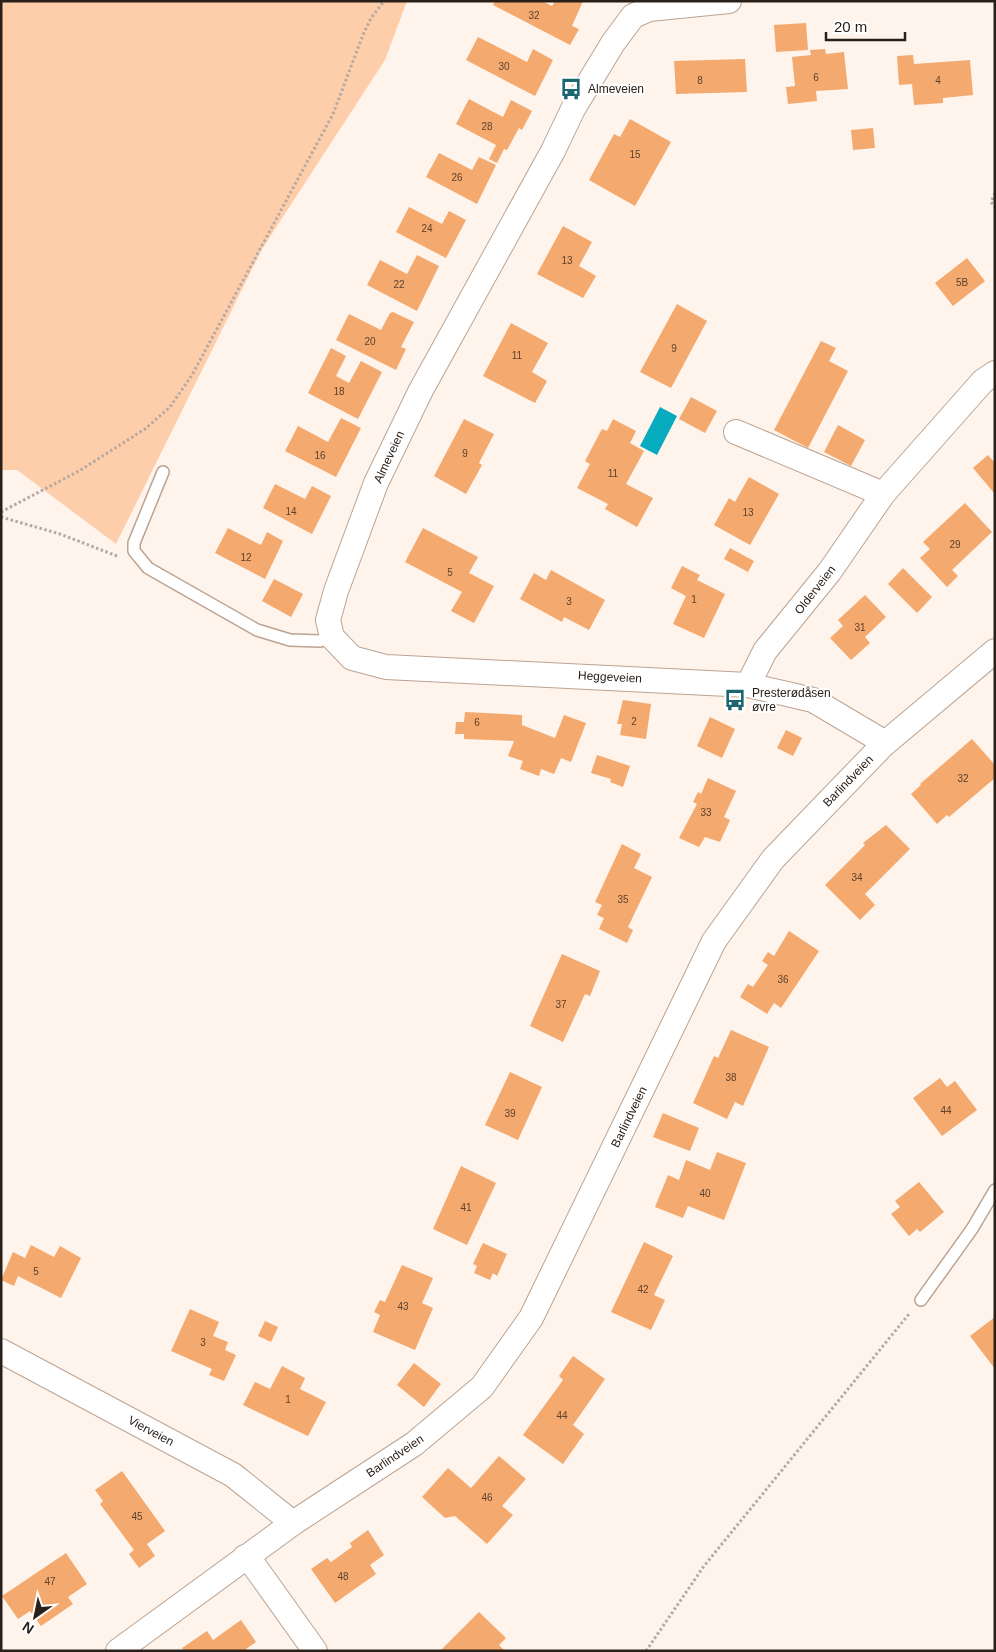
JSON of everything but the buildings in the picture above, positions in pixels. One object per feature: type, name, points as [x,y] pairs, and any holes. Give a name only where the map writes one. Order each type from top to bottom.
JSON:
[{"type":"street","points":[[649,5],[729,1]]},
{"type":"street","name":"Almeveien","points":[[332,637],[328,620],[336,591],[376,483],[421,390],[553,151],[573,109],[613,43],[633,16],[649,5]]},
{"type":"street","name":"Olderveien","points":[[748,685],[765,651],[830,571],[883,494],[983,381],[995,373]]},
{"type":"street","points":[[736,432],[883,494]]},
{"type":"street","name":"Heggeveien","points":[[332,637],[352,658],[386,667],[748,685],[813,700],[878,738],[883,744]]},
{"type":"street","name":"Barlindveien","points":[[118,1651],[293,1523],[414,1444],[482,1387],[531,1318],[714,941],[773,859],[883,744],[995,651]]},
{"type":"street","name":"Vierveien","points":[[1,1351],[234,1475],[293,1523]]},
{"type":"street","points":[[245,1557],[253,1564],[314,1651]]},
{"type":"lane","points":[[163,472],[134,543],[134,551],[148,568],[257,630],[290,640],[320,641],[332,637]]},
{"type":"lane","points":[[921,1300],[972,1229],[995,1190]]},
{"type":"path","points":[[1,512],[79,471],[145,429],[170,407],[192,375],[333,114],[363,35],[371,18],[384,1]]},
{"type":"path","points":[[995,193],[990,202],[995,207]]},
{"type":"path","points":[[1,517],[60,534],[148,568]]},
{"type":"path","points":[[646,1651],[704,1566],[921,1300]]},
{"type":"shaded area","points":[[1,1],[407,1],[385,60],[262,249],[116,544],[17,470],[1,470]]},
{"type":"water","points":[[660,407],[677,416],[657,455],[640,446]]},
{"type":"place","name":"Almeveien","points":[[571,89]]},
{"type":"place","name":"Presterødåsen øvre","points":[[735,700]]}]
